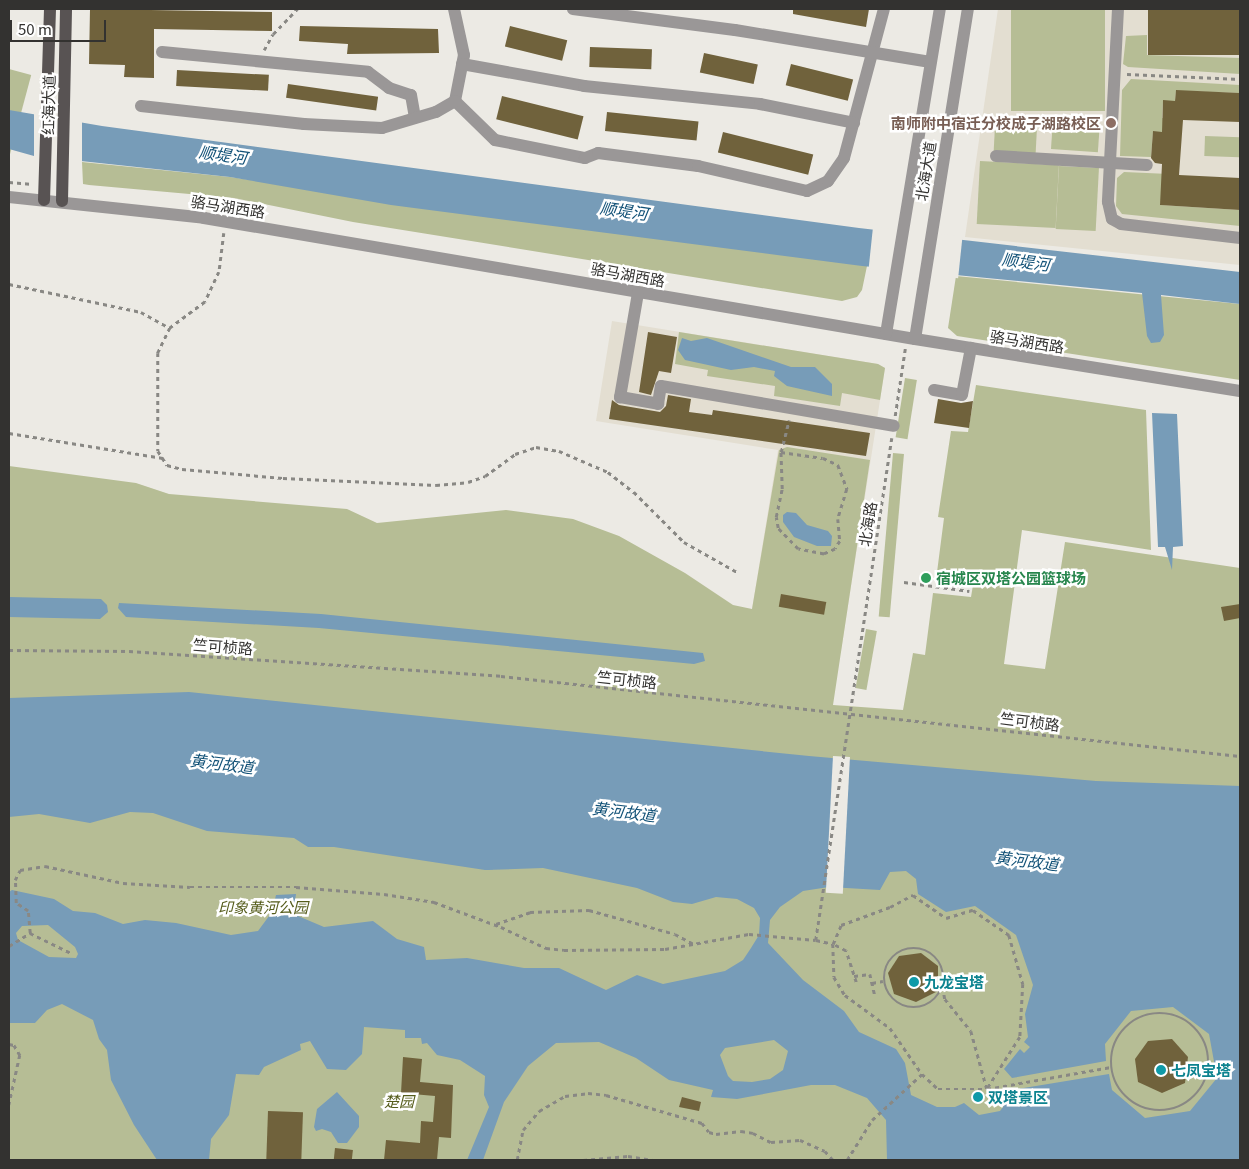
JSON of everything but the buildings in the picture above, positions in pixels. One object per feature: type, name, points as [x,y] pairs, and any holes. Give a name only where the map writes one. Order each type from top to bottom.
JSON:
[{"type":"main road","name":"红海大道","points":[[44,200],[50,9]]},
{"type":"main road","name":"红海大道","points":[[62,201],[66,9]]},
{"type":"street","points":[[142,106],[304,124],[382,128],[436,112],[455,101],[464,55],[454,9]]},
{"type":"street","points":[[573,9],[873,52],[930,62]]},
{"type":"street","points":[[455,101],[495,140],[585,158],[598,153],[698,166],[807,191],[828,181],[844,158],[884,9]]},
{"type":"street","name":"北海大道","points":[[886,334],[940,9]]},
{"type":"street","name":"北海大道","points":[[911,339],[922,300],[968,9]]},
{"type":"street","points":[[1118,9],[1108,202],[1112,219],[1240,238]]},
{"type":"street","points":[[162,52],[368,72],[389,88],[411,95],[415,118]]},
{"type":"street","points":[[462,64],[602,88],[760,104],[854,123]]},
{"type":"street","points":[[996,156],[1147,165]]},
{"type":"street","name":"骆马湖西路","points":[[9,197],[62,201],[226,222],[911,339],[1240,391]]},
{"type":"street","points":[[638,293],[620,397],[658,404],[661,386],[894,426]]},
{"type":"street","points":[[934,390],[962,395],[971,348]]},
{"type":"path","points":[[259,62],[273,34],[297,9]]},
{"type":"path","points":[[1115,73],[1240,79]]},
{"type":"path","points":[[9,182],[45,180]]},
{"type":"path","points":[[226,222],[219,272],[214,286],[205,302],[170,328],[158,353],[156,368],[158,452],[167,465],[182,469],[436,485],[468,482],[485,476],[514,454],[536,447],[559,451],[608,472],[634,492],[684,542],[737,572]]},
{"type":"path","points":[[9,284],[141,312],[170,328]]},
{"type":"path","name":"北海路","points":[[816,940],[843,751],[894,426],[911,339]]},
{"type":"path","points":[[780,452],[823,458],[838,465],[848,489],[838,519],[840,541],[835,549],[824,554],[798,549],[778,528],[776,517],[782,489],[780,452],[791,408]]},
{"type":"path","points":[[9,432],[163,458]]},
{"type":"path","points":[[904,582],[969,591]]},
{"type":"path","name":"竺可桢路","points":[[9,650],[129,651],[501,676],[1240,756]]},
{"type":"path","points":[[30,933],[28,911],[16,903],[15,880],[20,870],[44,866],[122,883],[190,887],[296,887],[384,894],[434,902],[496,924],[546,948],[564,950],[666,949],[750,934],[778,935],[816,940],[834,944],[846,950],[856,982]]},
{"type":"path","points":[[987,1089],[1020,1037],[1023,984],[1009,935],[973,910],[946,918],[912,894],[890,907],[841,925],[834,944],[834,977],[845,995],[890,1028],[922,1074],[938,1089],[987,1089],[1111,1066]]},
{"type":"path","points":[[496,924],[530,912],[589,910],[675,934],[695,945]]},
{"type":"path","points":[[9,946],[30,933]]},
{"type":"path","points":[[30,933],[71,953]]},
{"type":"path","points":[[943,987],[931,1004],[910,1009],[892,1000],[883,981],[888,961],[904,949],[913,948],[922,949],[938,960],[944,978],[943,987],[946,998],[971,1031],[987,1089]]},
{"type":"path","points":[[854,976],[870,974],[875,994]]},
{"type":"path","points":[[872,983],[883,981]]},
{"type":"path","points":[[1154,1013],[1171,1014],[1198,1030],[1206,1044],[1209,1060],[1207,1077],[1200,1092],[1188,1103],[1173,1110],[1156,1112],[1140,1108],[1126,1099],[1116,1086],[1111,1066],[1116,1039],[1126,1026],[1154,1013]]},
{"type":"path","points":[[9,1044],[14,1046],[20,1055],[9,1105]]},
{"type":"path","points":[[847,1160],[872,1120],[922,1074]]},
{"type":"path","points":[[517,1160],[523,1130],[539,1111],[565,1096],[588,1093],[606,1095],[702,1123],[709,1132],[716,1134],[732,1131],[753,1132],[771,1142],[800,1140],[825,1151],[833,1160]]},
{"type":"path","points":[[583,1160],[628,1156],[653,1160]]},
{"type":"shaded area","name":"南师附中宿迁分校成子湖路校区","points":[[998,9],[1240,9],[1240,265],[965,237]]},
{"type":"shaded area","points":[[612,321],[878,364],[885,368],[841,651],[752,609],[778,450],[596,421]]},
{"type":"green space","points":[[1011,9],[1105,9],[1105,111],[1011,111]]},
{"type":"green space","points":[[1147,35],[1147,55],[1240,58],[1240,74],[1128,67],[1123,64],[1126,36]]},
{"type":"green space","points":[[9,69],[31,75],[9,158]]},
{"type":"green space","points":[[1131,79],[1240,85],[1240,93],[1176,91],[1175,101],[1163,101],[1162,118],[1175,119],[1174,133],[1153,132],[1151,157],[1120,156],[1122,90]]},
{"type":"green space","points":[[1053,120],[1100,123],[1098,152],[1051,149]]},
{"type":"green space","points":[[995,126],[1037,128],[1036,154],[994,152]]},
{"type":"green space","points":[[1205,136],[1240,137],[1239,157],[1204,156]]},
{"type":"green space","points":[[980,161],[1059,165],[1056,228],[977,224]]},
{"type":"green space","points":[[82,162],[230,177],[867,266],[862,290],[857,297],[842,301],[353,222],[234,198],[83,184]]},
{"type":"green space","points":[[1059,166],[1099,168],[1096,231],[1056,229]]},
{"type":"green space","points":[[1124,172],[1169,174],[1160,205],[1240,210],[1240,226],[1122,214],[1116,206],[1117,178]]},
{"type":"green space","points":[[956,276],[1240,304],[1240,380],[957,336],[948,328]]},
{"type":"green space","points":[[679,332],[878,364],[885,368],[880,400],[842,393],[840,406],[774,396],[775,386],[707,376],[708,370],[675,364]]},
{"type":"green space","points":[[905,378],[917,380],[907,439],[896,437]]},
{"type":"green space","name":"印象黄河公园","points":[[976,385],[1146,410],[1151,550],[1022,530],[1004,664],[1045,669],[1065,542],[1240,568],[1240,1160],[9,1160],[9,466],[136,483],[169,494],[347,509],[377,523],[506,510],[573,519],[619,536],[685,573],[733,605],[752,609],[779,450],[787,447],[870,460],[833,705],[903,710],[913,653],[925,655],[933,593],[971,597],[973,585],[936,580],[944,518],[938,517],[951,431],[968,432]]},
{"type":"green space","points":[[893,453],[904,454],[890,617],[879,616]]},
{"type":"green space","points":[[866,629],[877,631],[866,690],[856,688]]},
{"type":"water","name":"顺堤河","points":[[9,110],[102,126],[859,228],[1240,272],[1240,304],[1161,295],[1164,335],[1160,342],[1151,343],[1147,336],[1142,293],[862,266],[391,205],[230,177],[34,156],[9,149]]},
{"type":"water","points":[[682,338],[691,341],[707,338],[791,367],[815,367],[832,384],[832,396],[787,386],[774,376],[775,371],[754,367],[731,370],[685,360],[678,350]]},
{"type":"water","points":[[1152,413],[1177,414],[1183,546],[1173,547],[1172,570],[1165,547],[1158,547]]},
{"type":"water","points":[[787,512],[796,513],[807,525],[828,531],[832,536],[831,546],[817,546],[794,537],[783,522],[783,515]]},
{"type":"water","points":[[9,597],[101,599],[107,605],[108,612],[100,619],[9,617]]},
{"type":"water","points":[[119,603],[321,614],[703,653],[705,661],[694,664],[319,628],[126,617],[118,608]]},
{"type":"water","name":"黄河故道","points":[[189,692],[809,756],[1096,781],[1240,786],[1240,1160],[887,1160],[886,1120],[867,1098],[835,1085],[811,1085],[737,1099],[711,1097],[713,1090],[669,1080],[636,1058],[599,1042],[556,1043],[528,1066],[504,1102],[483,1160],[467,1160],[489,1107],[484,1095],[485,1076],[460,1060],[437,1055],[427,1043],[422,1044],[421,1038],[405,1038],[405,1030],[364,1027],[362,1054],[346,1070],[327,1069],[310,1041],[300,1044],[301,1050],[264,1067],[259,1075],[236,1074],[229,1115],[211,1139],[209,1160],[157,1160],[134,1125],[111,1080],[107,1050],[99,1039],[93,1020],[62,1004],[47,1010],[35,1023],[9,1023],[9,892],[12,890],[54,899],[73,911],[95,913],[123,924],[145,920],[176,923],[231,935],[258,931],[272,912],[276,895],[296,894],[294,909],[298,916],[324,927],[373,921],[397,939],[424,947],[426,960],[467,958],[524,968],[559,968],[606,990],[637,975],[663,984],[725,971],[743,960],[751,948],[759,935],[760,918],[754,908],[737,899],[716,897],[692,904],[673,902],[637,888],[543,868],[485,870],[334,847],[308,847],[294,838],[207,831],[153,813],[130,812],[90,823],[39,814],[9,817],[9,698]],"holes":[[[906,871],[916,879],[918,894],[946,912],[975,906],[1016,935],[1033,985],[1025,1014],[1028,1037],[1024,1042],[1030,1047],[1024,1053],[1020,1049],[1004,1069],[1012,1078],[1106,1061],[1105,1044],[1131,1011],[1173,1007],[1209,1034],[1217,1078],[1190,1111],[1145,1118],[1112,1090],[1109,1074],[1011,1090],[1012,1095],[1000,1111],[979,1115],[964,1103],[955,1107],[937,1107],[911,1095],[905,1063],[896,1049],[859,1032],[844,1011],[803,980],[768,943],[770,920],[780,907],[803,891],[829,887],[880,890],[890,872]],[[48,925],[75,947],[78,954],[76,958],[49,957],[18,940],[16,933],[22,926]],[[774,1040],[788,1051],[783,1070],[770,1079],[752,1082],[733,1081],[728,1076],[720,1055],[725,1048]]]},
{"type":"water","points":[[337,1092],[359,1116],[359,1127],[347,1143],[338,1143],[331,1132],[322,1129],[316,1131],[314,1127],[317,1109]]},
{"type":"pier","points":[[34,112],[82,120],[82,165],[34,159]]},
{"type":"pier","points":[[873,227],[963,236],[958,278],[869,269]]},
{"type":"pier","points":[[833,756],[850,757],[843,894],[826,893]]},
{"type":"place","name":"南师附中宿迁分校成子湖路校区","points":[[1111,123]]},
{"type":"place","name":"宿城区双塔公园篮球场","points":[[926,578]]},
{"type":"place","name":"九龙宝塔","points":[[914,982]]},
{"type":"place","name":"七凤宝塔","points":[[1161,1070]]},
{"type":"place","name":"双塔景区","points":[[978,1097]]},
{"type":"park label","name":"楚园","points":[[399,1101]]}]
